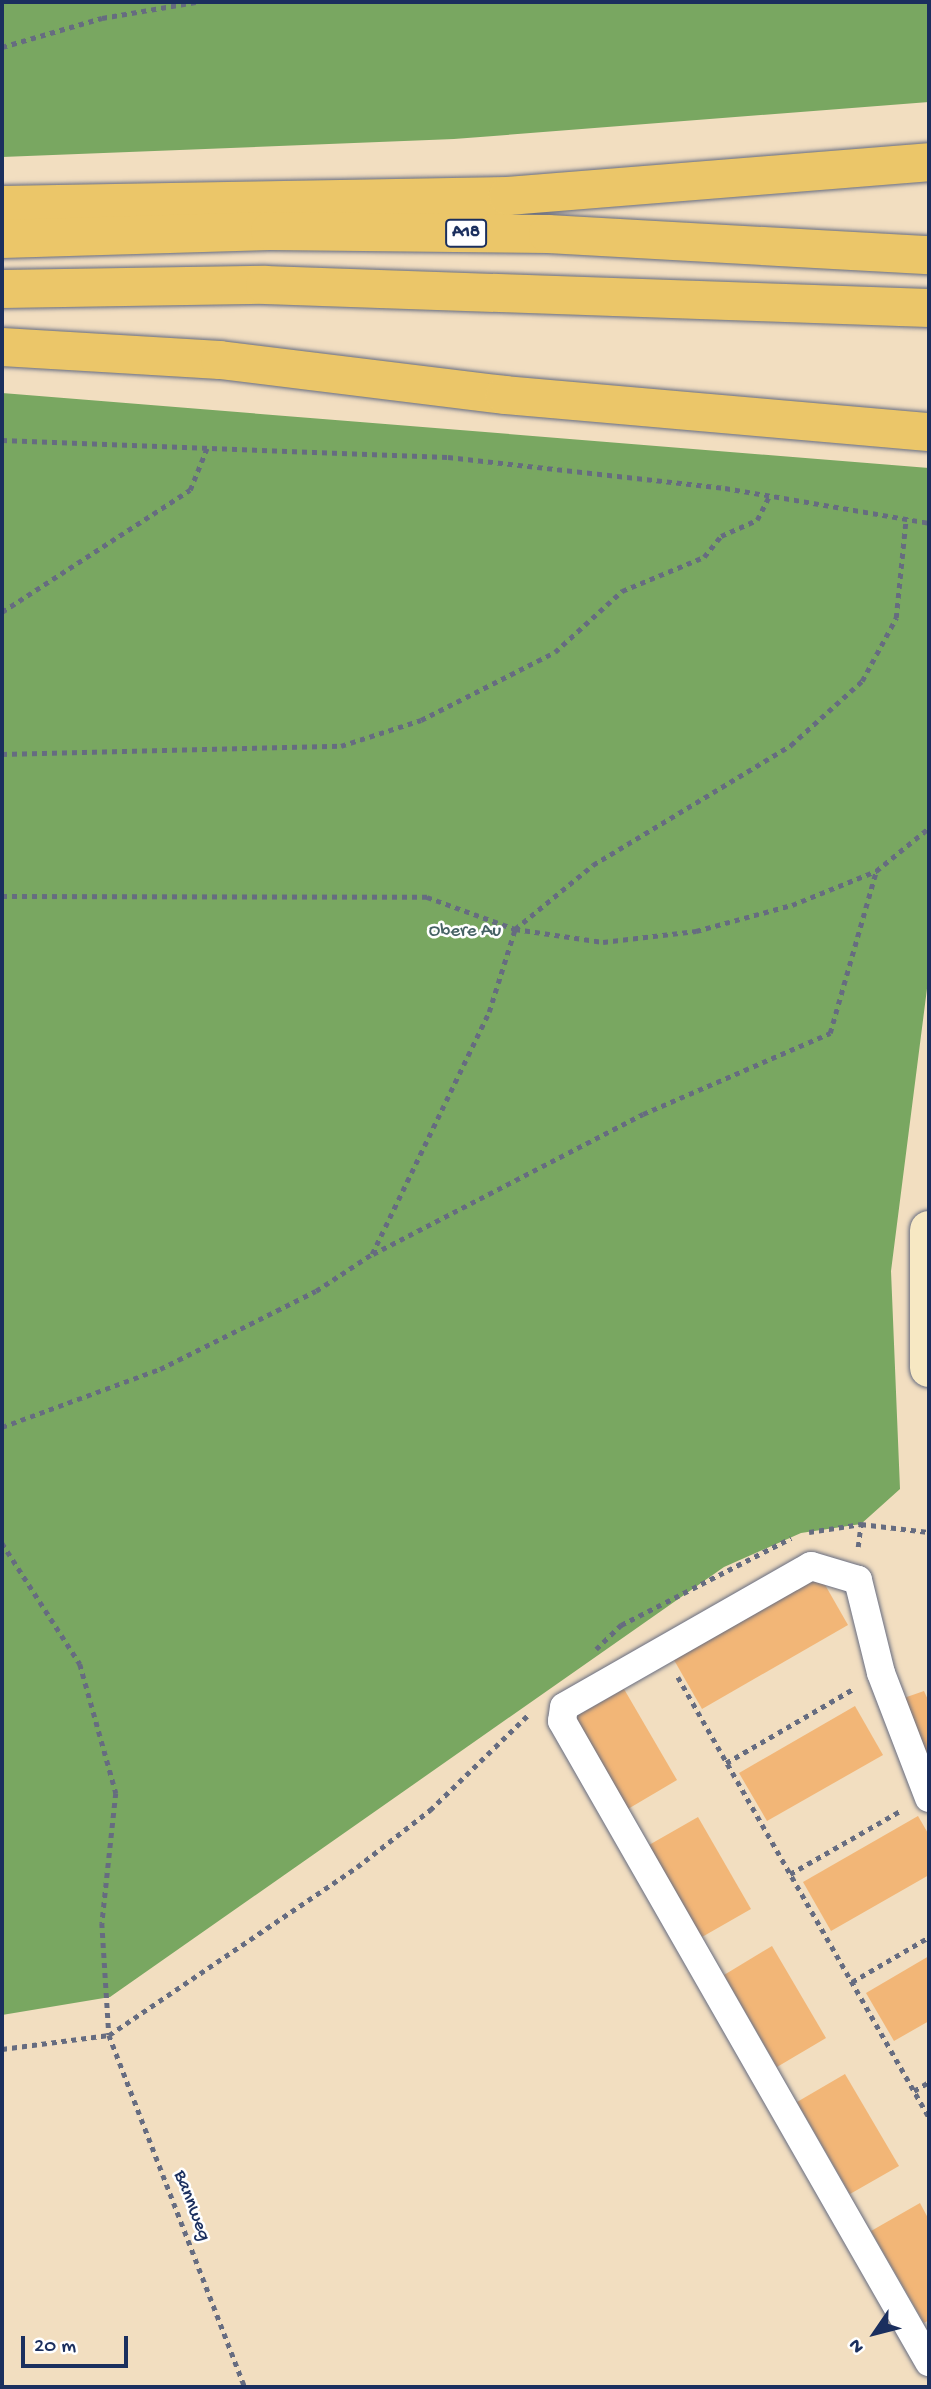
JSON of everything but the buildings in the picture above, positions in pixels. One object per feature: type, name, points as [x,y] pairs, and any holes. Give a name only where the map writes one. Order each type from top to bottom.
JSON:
[{"type":"highway","points":[[2,205],[508,196],[929,162]]},
{"type":"highway","name":"A18","points":[[2,239],[270,231],[548,234],[929,255]]},
{"type":"highway","points":[[2,289],[265,285],[929,308]]},
{"type":"highway","points":[[2,347],[220,360],[505,396],[929,432]]},
{"type":"highway","points":[[889,430],[929,442]]},
{"type":"main road","points":[[929,1230],[929,1368]]},
{"type":"street","points":[[928,1796],[881,1673],[858,1580],[811,1566],[564,1707],[562,1721],[929,2362]]},
{"type":"path","points":[[2,47],[102,18],[196,2]]},
{"type":"path","points":[[2,440],[448,457],[771,495],[929,523]]},
{"type":"path","points":[[2,612],[190,490],[207,447]]},
{"type":"path","points":[[2,754],[341,746],[421,720],[555,652],[622,591],[704,557],[721,536],[757,520],[771,495]]},
{"type":"path","points":[[372,1254],[489,1012],[515,929],[593,865],[791,745],[862,681],[895,618],[906,517]]},
{"type":"path","points":[[2,896],[427,897],[515,929],[603,942],[696,931],[792,905],[876,871],[929,828]]},
{"type":"path","points":[[2,1427],[160,1369],[316,1291],[372,1254],[643,1114],[830,1033],[876,871]]},
{"type":"path","points":[[859,1540],[861,1524],[929,1532]]},
{"type":"path","name":"Bannweg","points":[[2,1544],[80,1664],[116,1793],[102,1923],[109,2035],[245,2387]]},
{"type":"path","points":[[662,1649],[929,2117]]},
{"type":"path","points":[[726,1763],[881,1673]]},
{"type":"path","points":[[2,2049],[109,2035],[367,1859],[430,1810],[536,1707]]},
{"type":"path","points":[[790,1874],[928,1796]]},
{"type":"path","points":[[852,1982],[929,1937]]},
{"type":"path","points":[[914,2091],[929,2082]]},
{"type":"green space","points":[[2,2],[929,2],[929,102],[454,139],[2,157]]},
{"type":"green space","name":"Obere Au","points":[[2,393],[929,468],[929,973],[891,1271],[900,1489],[861,1524],[801,1533],[724,1567],[110,1997],[2,2015]]}]
